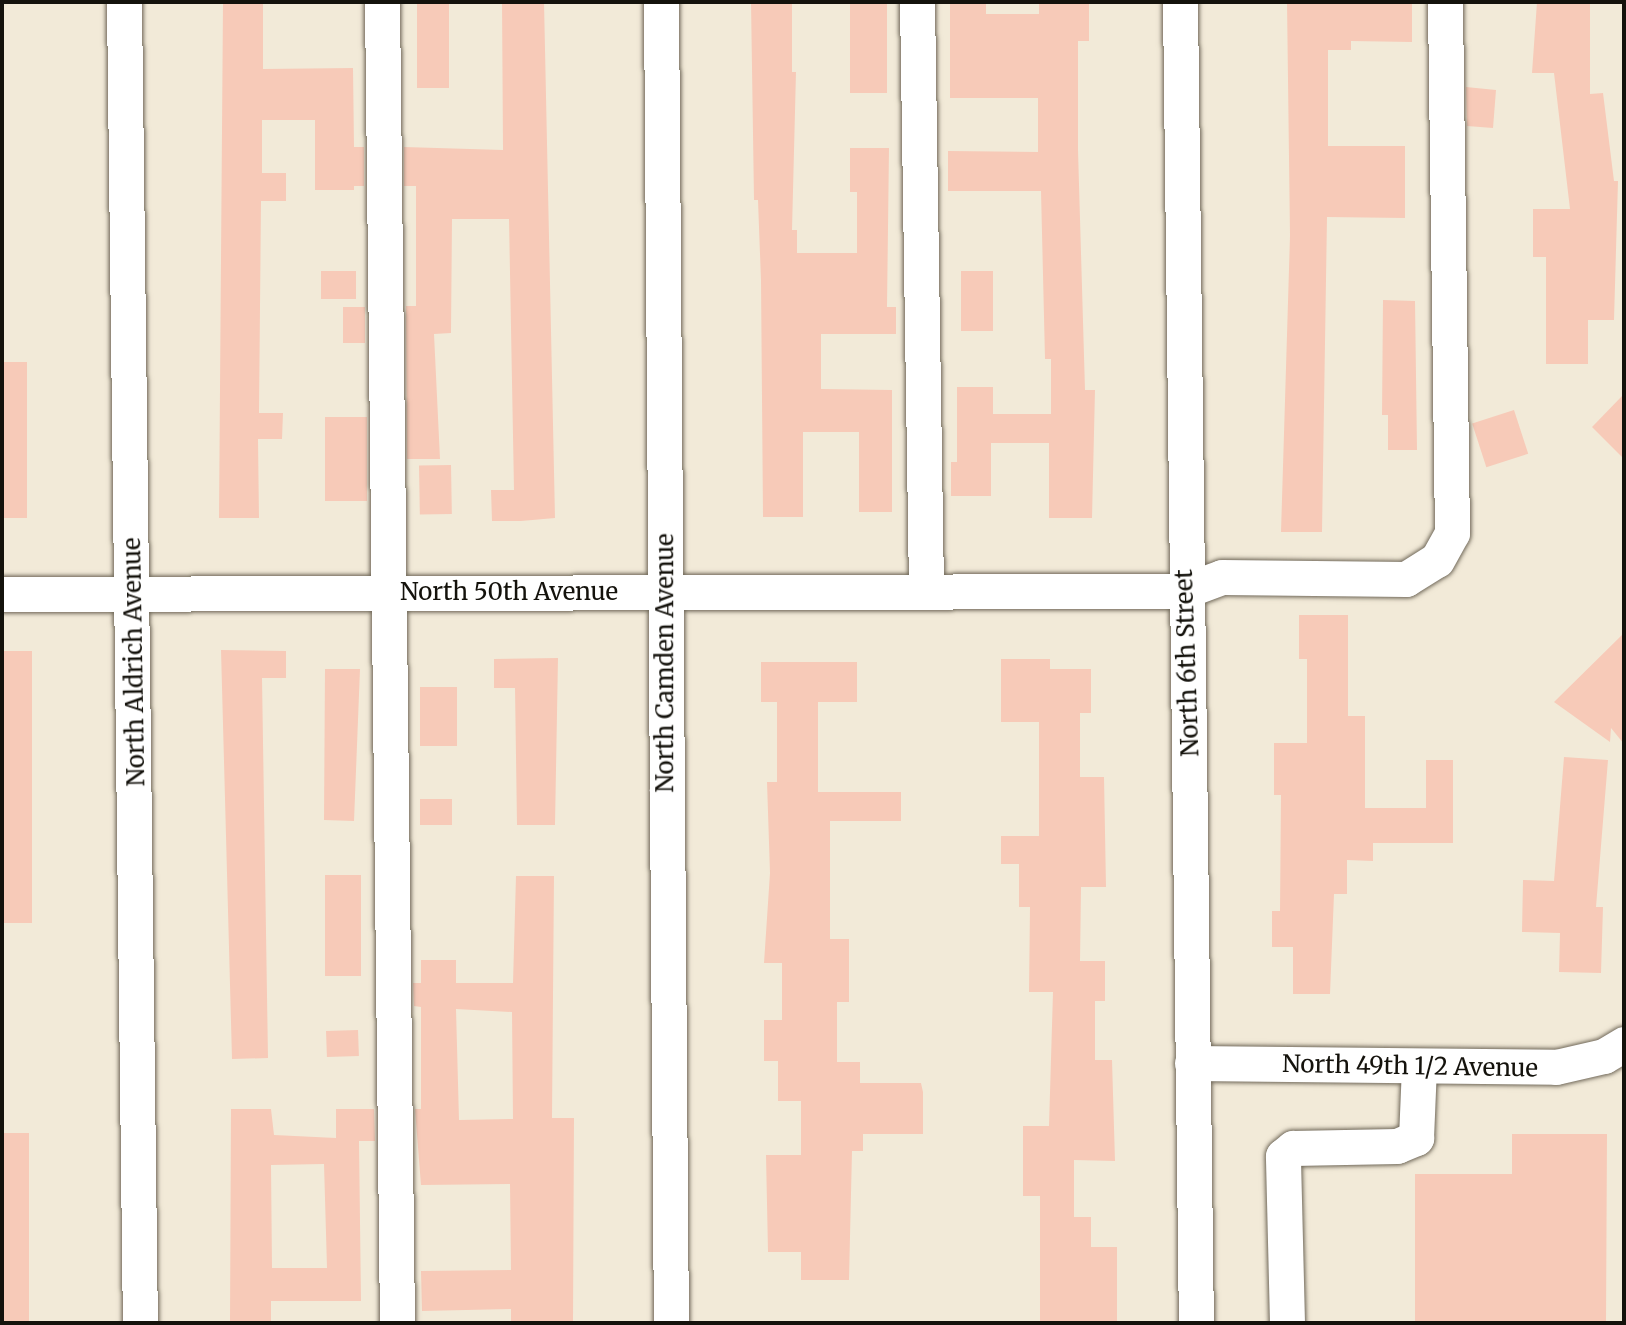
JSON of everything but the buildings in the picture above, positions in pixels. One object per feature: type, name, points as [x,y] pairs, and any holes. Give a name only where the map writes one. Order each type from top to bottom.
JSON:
[{"type":"street","name":"North Aldrich Avenue","points":[[124,2],[134,594],[140,1323]]},
{"type":"street","points":[[382,2],[397,1323]]},
{"type":"street","name":"North Camden Avenue","points":[[661,2],[671,1323]]},
{"type":"street","points":[[917,2],[926,591]]},
{"type":"street","name":"North 6th Street","points":[[1180,2],[1184,591],[1189,640],[1196,1323]]},
{"type":"street","name":"North 50th Avenue","points":[[2,594],[1184,591],[1222,578],[1406,579],[1437,560],[1452,533],[1445,2]]},
{"type":"street","name":"North 49th 1/2 Avenue","points":[[1192,1063],[1556,1068],[1604,1056],[1624,1044]]},
{"type":"street","points":[[1287,1323],[1283,1156],[1293,1148],[1397,1146],[1416,1138],[1419,1066]]}]
